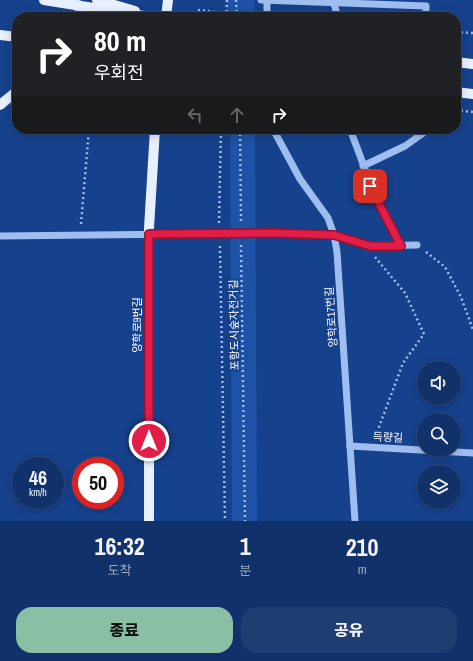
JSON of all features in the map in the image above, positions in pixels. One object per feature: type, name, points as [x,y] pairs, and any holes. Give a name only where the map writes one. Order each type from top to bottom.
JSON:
[{"type":"main road","points":[[44,0],[120,12]]},
{"type":"main road","points":[[98,0],[135,12]]},
{"type":"main road","points":[[167,12],[168,0]]},
{"type":"main road","points":[[0,35],[12,36]]},
{"type":"main road","points":[[461,63],[473,64]]},
{"type":"main road","points":[[461,93],[473,94]]},
{"type":"main road","points":[[0,105],[12,95]]},
{"type":"main road","name":"양학로9번길","points":[[150,521],[149,234],[155,134]]},
{"type":"street","points":[[77,0],[78,12]]},
{"type":"street","points":[[266,12],[264,1],[426,6],[426,12]]},
{"type":"street","points":[[334,4],[336,12]]},
{"type":"street","name":"양학로17번길","points":[[276,134],[300,179],[328,218],[334,235],[337,252],[355,521]]},
{"type":"street","points":[[352,134],[370,186],[401,246]]},
{"type":"street","points":[[363,166],[404,146],[422,134]]},
{"type":"street","points":[[0,236],[241,233],[334,235],[370,246],[417,245]]},
{"type":"street","name":"득량길","points":[[350,446],[473,453]]},
{"type":"path","points":[[226,12],[227,0]]},
{"type":"path","points":[[236,0],[237,12]]},
{"type":"path","points":[[198,10],[214,12]]},
{"type":"path","points":[[461,32],[473,32]]},
{"type":"path","points":[[461,111],[473,112]]},
{"type":"path","points":[[80,235],[89,134]]},
{"type":"path","points":[[221,134],[220,234],[225,521]]},
{"type":"path","name":"포항도시숲자전거길","points":[[240,134],[245,521]]},
{"type":"path","points":[[417,245],[445,267],[461,297],[473,330]]},
{"type":"path","points":[[370,246],[377,261],[405,293],[424,334],[402,363],[372,447]]},
{"type":"shaded area","points":[[227,0],[254,0],[254,12],[227,12]]},
{"type":"shaded area","points":[[230,134],[255,134],[257,521],[232,521]]},
{"type":"route","points":[[149,441],[149,234],[274,233],[334,235],[370,246],[401,246],[370,186]]}]
